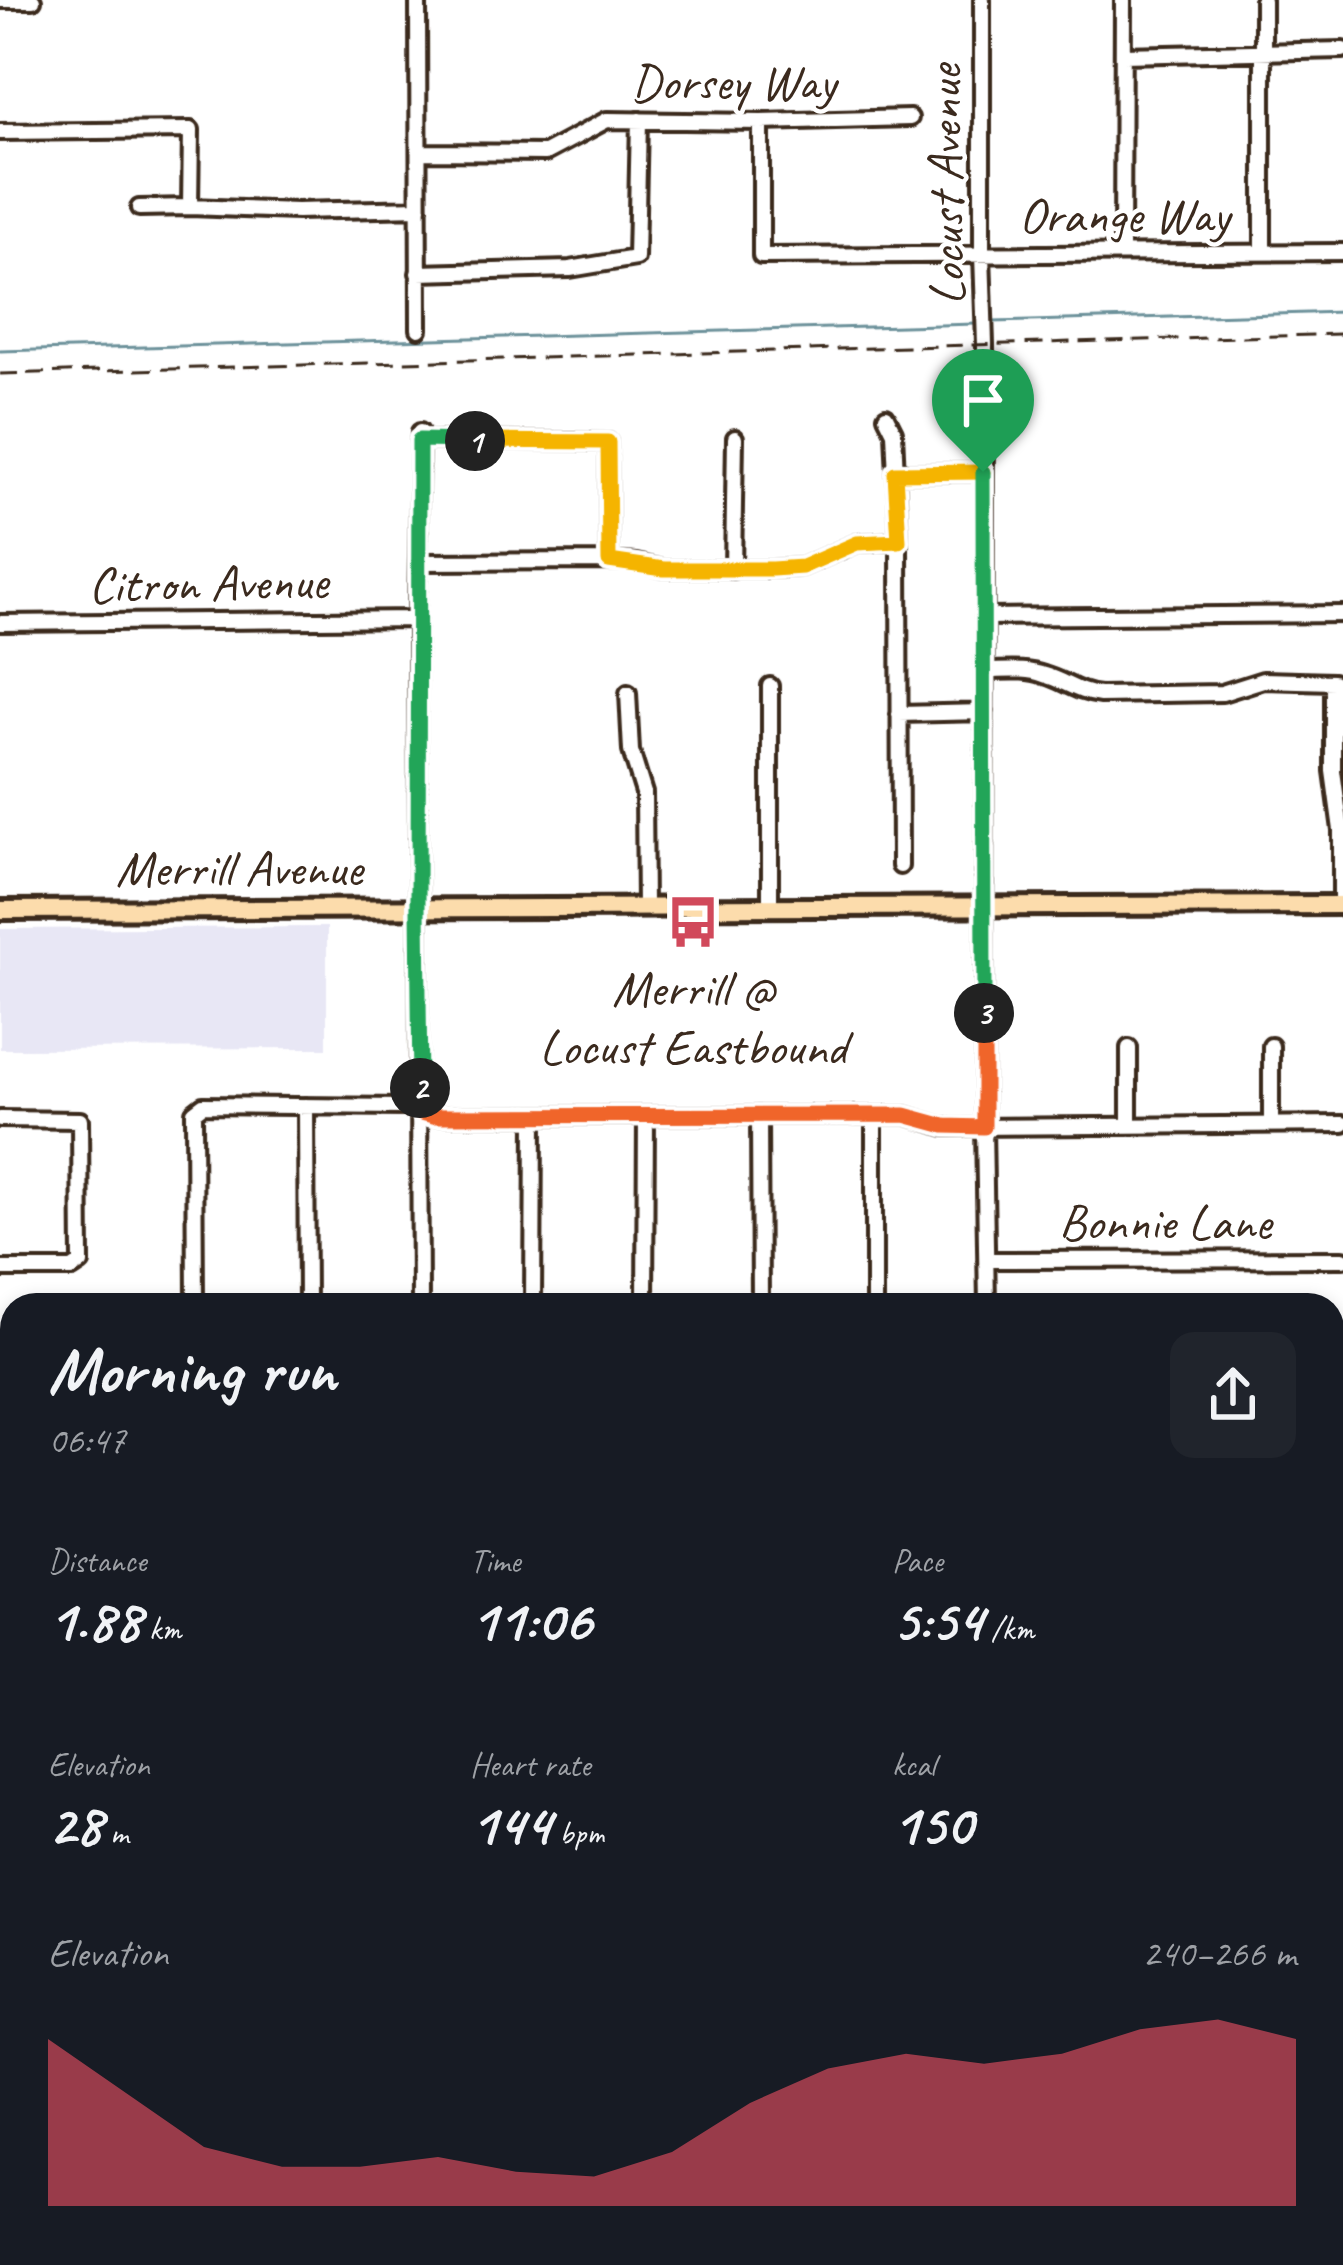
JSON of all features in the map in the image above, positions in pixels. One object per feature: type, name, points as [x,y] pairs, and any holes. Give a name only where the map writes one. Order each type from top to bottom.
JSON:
[{"type":"main road","name":"Merrill Avenue","points":[[0,910],[1342,905]]},
{"type":"street","points":[[0,0],[33,0]]},
{"type":"street","points":[[418,0],[419,329]]},
{"type":"street","name":"Locust Avenue","points":[[982,0],[987,1293]]},
{"type":"street","points":[[1122,252],[1123,0]]},
{"type":"street","points":[[1263,0],[1263,252]]},
{"type":"street","points":[[1124,55],[1343,50]]},
{"type":"street","name":"Dorsey Way","points":[[420,152],[545,153],[607,120],[910,118]]},
{"type":"street","points":[[418,273],[570,269],[636,258],[639,120]]},
{"type":"street","name":"Orange Way","points":[[761,122],[761,256],[1343,251]]},
{"type":"street","points":[[0,132],[190,130],[190,207]]},
{"type":"street","points":[[139,208],[419,208]]},
{"type":"street","points":[[886,416],[894,432],[899,541],[900,866]]},
{"type":"street","points":[[420,1293],[419,436],[608,442],[609,561]]},
{"type":"street","points":[[733,571],[735,437]]},
{"type":"street","points":[[895,473],[983,472]]},
{"type":"street","points":[[418,562],[609,561],[733,571],[802,567],[857,543],[899,541]]},
{"type":"street","points":[[984,616],[1343,614]]},
{"type":"street","name":"Citron Avenue","points":[[0,623],[418,619]]},
{"type":"street","points":[[985,671],[1032,671],[1100,695],[1222,693],[1263,680],[1333,682],[1342,905]]},
{"type":"street","points":[[770,686],[770,906]]},
{"type":"street","points":[[628,693],[631,751],[644,793],[645,908]]},
{"type":"street","points":[[899,713],[985,712]]},
{"type":"street","points":[[1271,1046],[1271,1124]]},
{"type":"street","points":[[1129,1048],[1129,1126]]},
{"type":"street","points":[[194,1293],[194,1112],[203,1105],[405,1107],[433,1116],[874,1114],[984,1127],[1343,1124]]},
{"type":"street","points":[[306,1106],[307,1293]]},
{"type":"street","points":[[874,1114],[874,1293]]},
{"type":"street","points":[[759,1115],[760,1293]]},
{"type":"street","points":[[533,1293],[534,1116]]},
{"type":"street","points":[[646,1116],[646,1293]]},
{"type":"street","points":[[0,1119],[80,1120],[81,1264],[72,1269],[0,1269]]},
{"type":"street","name":"Bonnie Lane","points":[[987,1260],[1343,1259]]},
{"type":"shaded area","points":[[327,927],[327,1048],[0,1049],[0,929]]},
{"type":"waterway","points":[[992,322],[1343,312]]},
{"type":"waterway","points":[[0,351],[976,324]]},
{"type":"railway","points":[[0,374],[1343,334]]},
{"type":"place","name":"Merrill @ Locust Eastbound","points":[[693,922]]},
{"type":"route","points":[[419,440],[608,442],[609,561],[664,569],[802,567],[857,543],[899,541],[895,473],[983,472],[984,1127],[945,1126],[905,1115],[421,1113],[419,440]]}]
